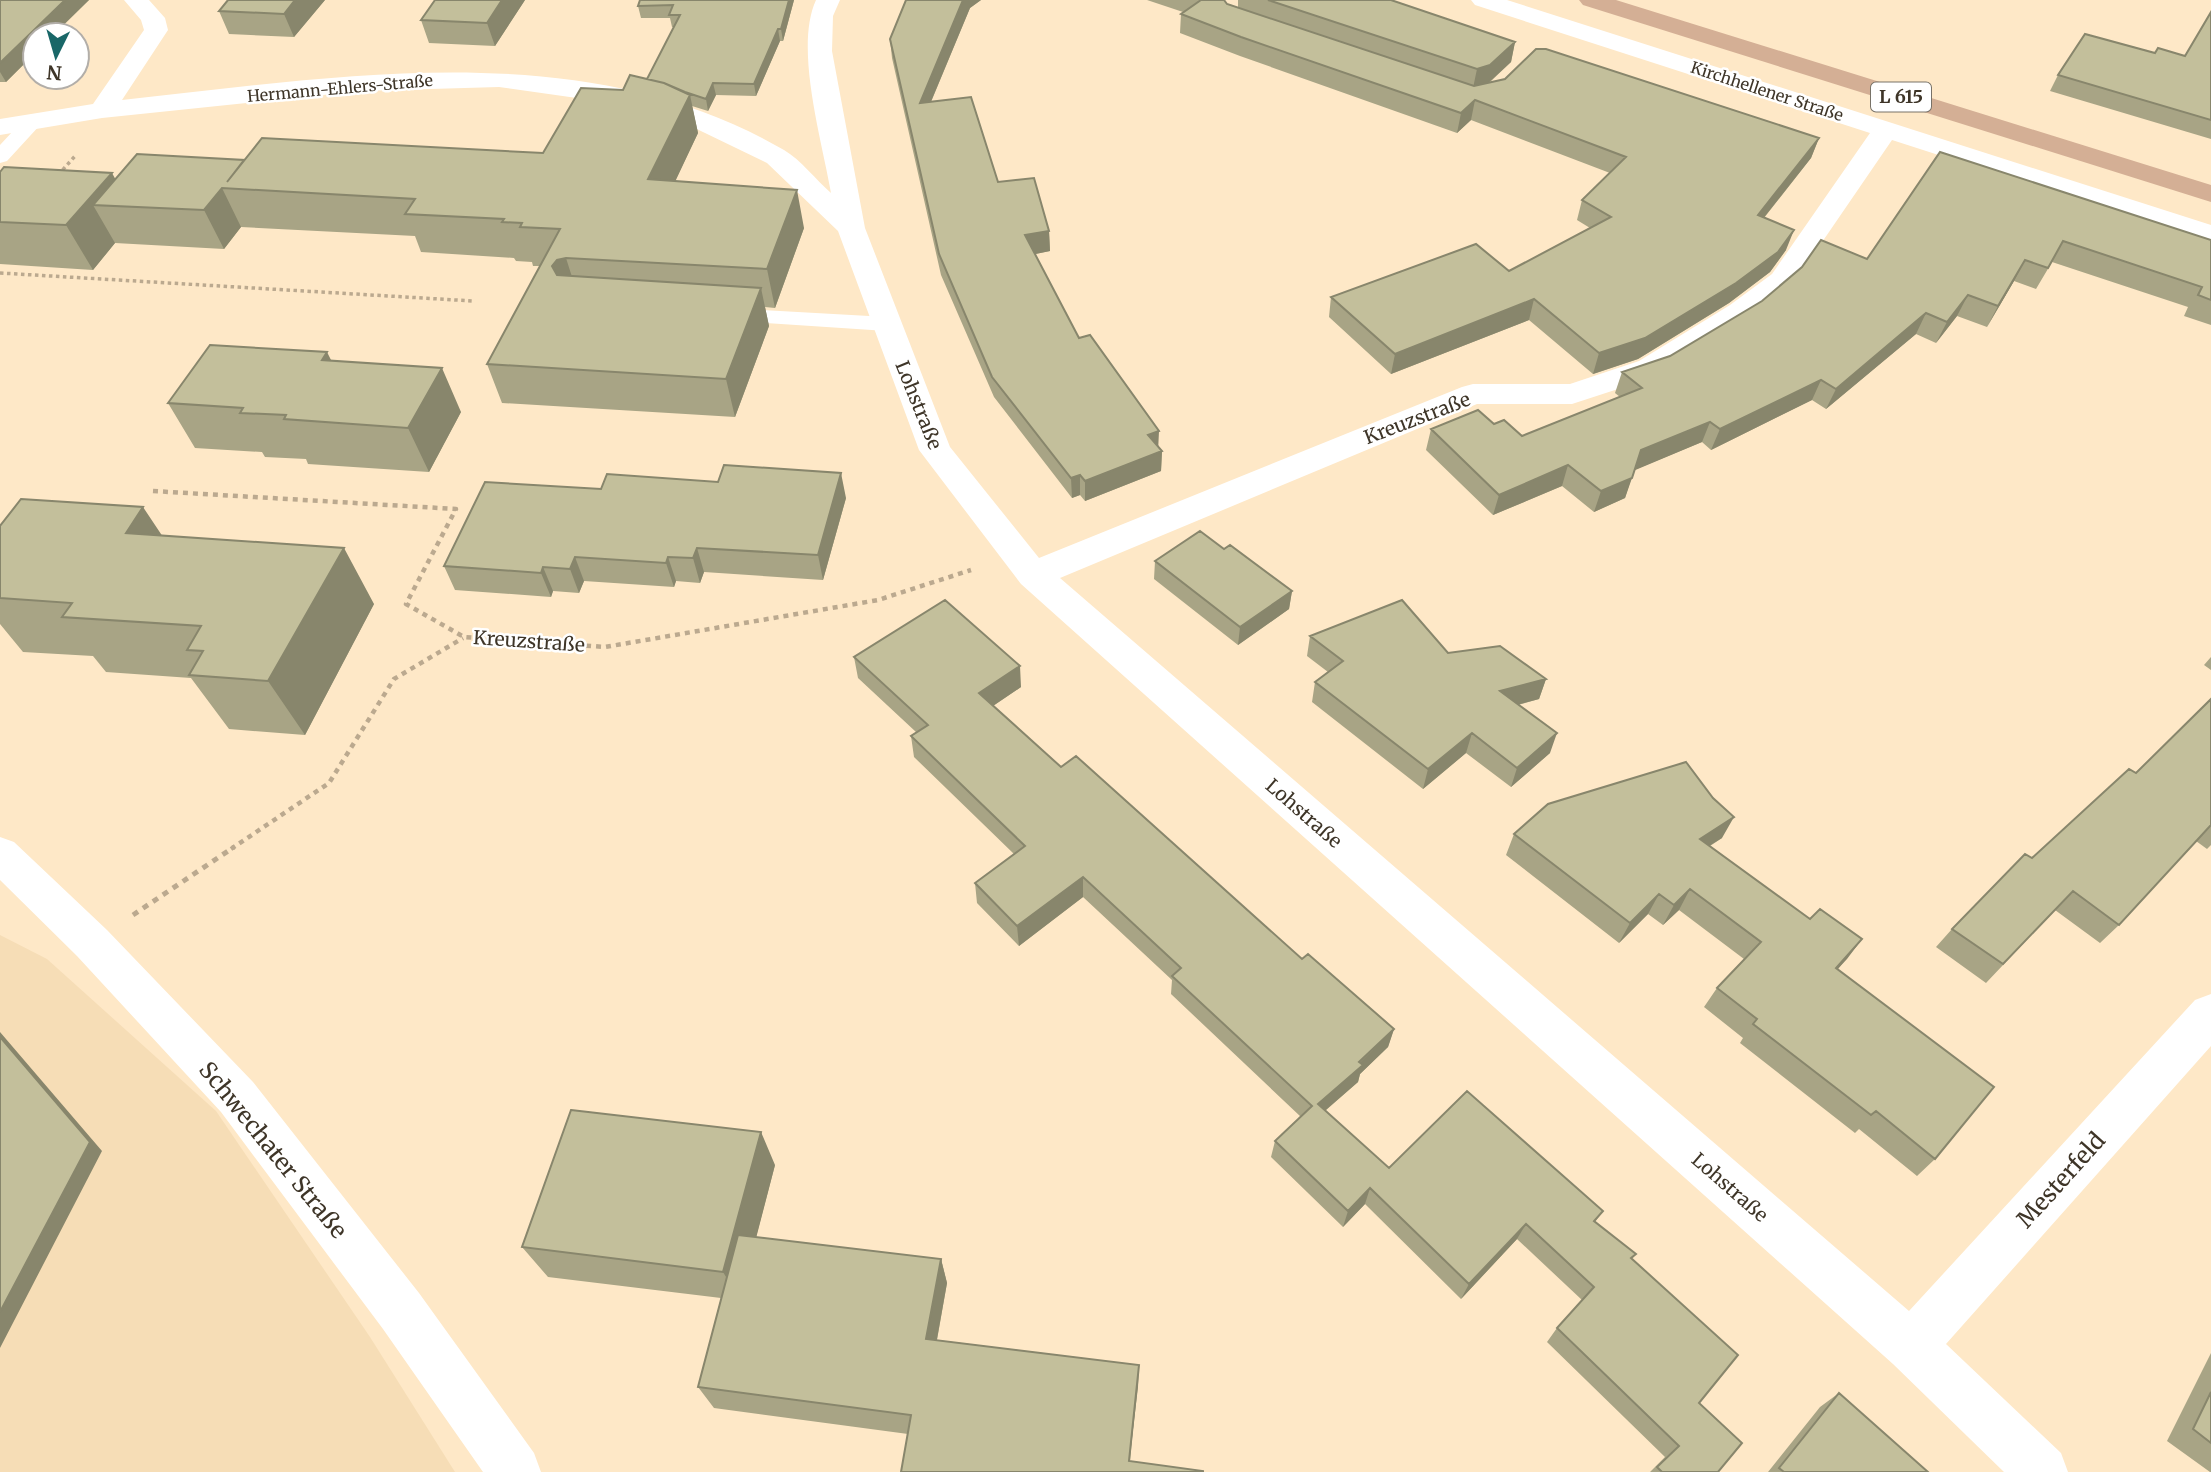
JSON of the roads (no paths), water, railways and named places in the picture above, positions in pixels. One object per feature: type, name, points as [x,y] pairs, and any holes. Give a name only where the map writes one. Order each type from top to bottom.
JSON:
[{"type":"main road","name":"Kirchhellener Straße","points":[[1591,0],[2211,194]]},
{"type":"street","points":[[111,109],[156,30],[153,18],[136,0]]},
{"type":"street","name":"Lohstraße","points":[[828,0],[821,16],[819,51],[851,228],[934,450],[1026,564],[1911,1346],[2042,1472]]},
{"type":"street","name":"Kirchhellener Straße","points":[[1483,0],[2211,234]]},
{"type":"street","name":"Hermann-Ehlers-Straße","points":[[0,127],[111,109],[361,83],[499,79],[605,94],[683,112],[777,157],[851,228]]},
{"type":"street","name":"Kreuzstraße","points":[[1026,564],[1472,394],[1572,394],[1650,368],[1741,312],[1782,280],[1886,130]]},
{"type":"street","name":"Schwechater Straße","points":[[0,853],[93,943],[237,1097],[401,1311],[515,1472]]},
{"type":"street","name":"Mesterfeld","points":[[1911,1346],[2211,1014]]},
{"type":"lane","points":[[0,157],[34,120]]},
{"type":"lane","points":[[711,314],[887,324]]}]
